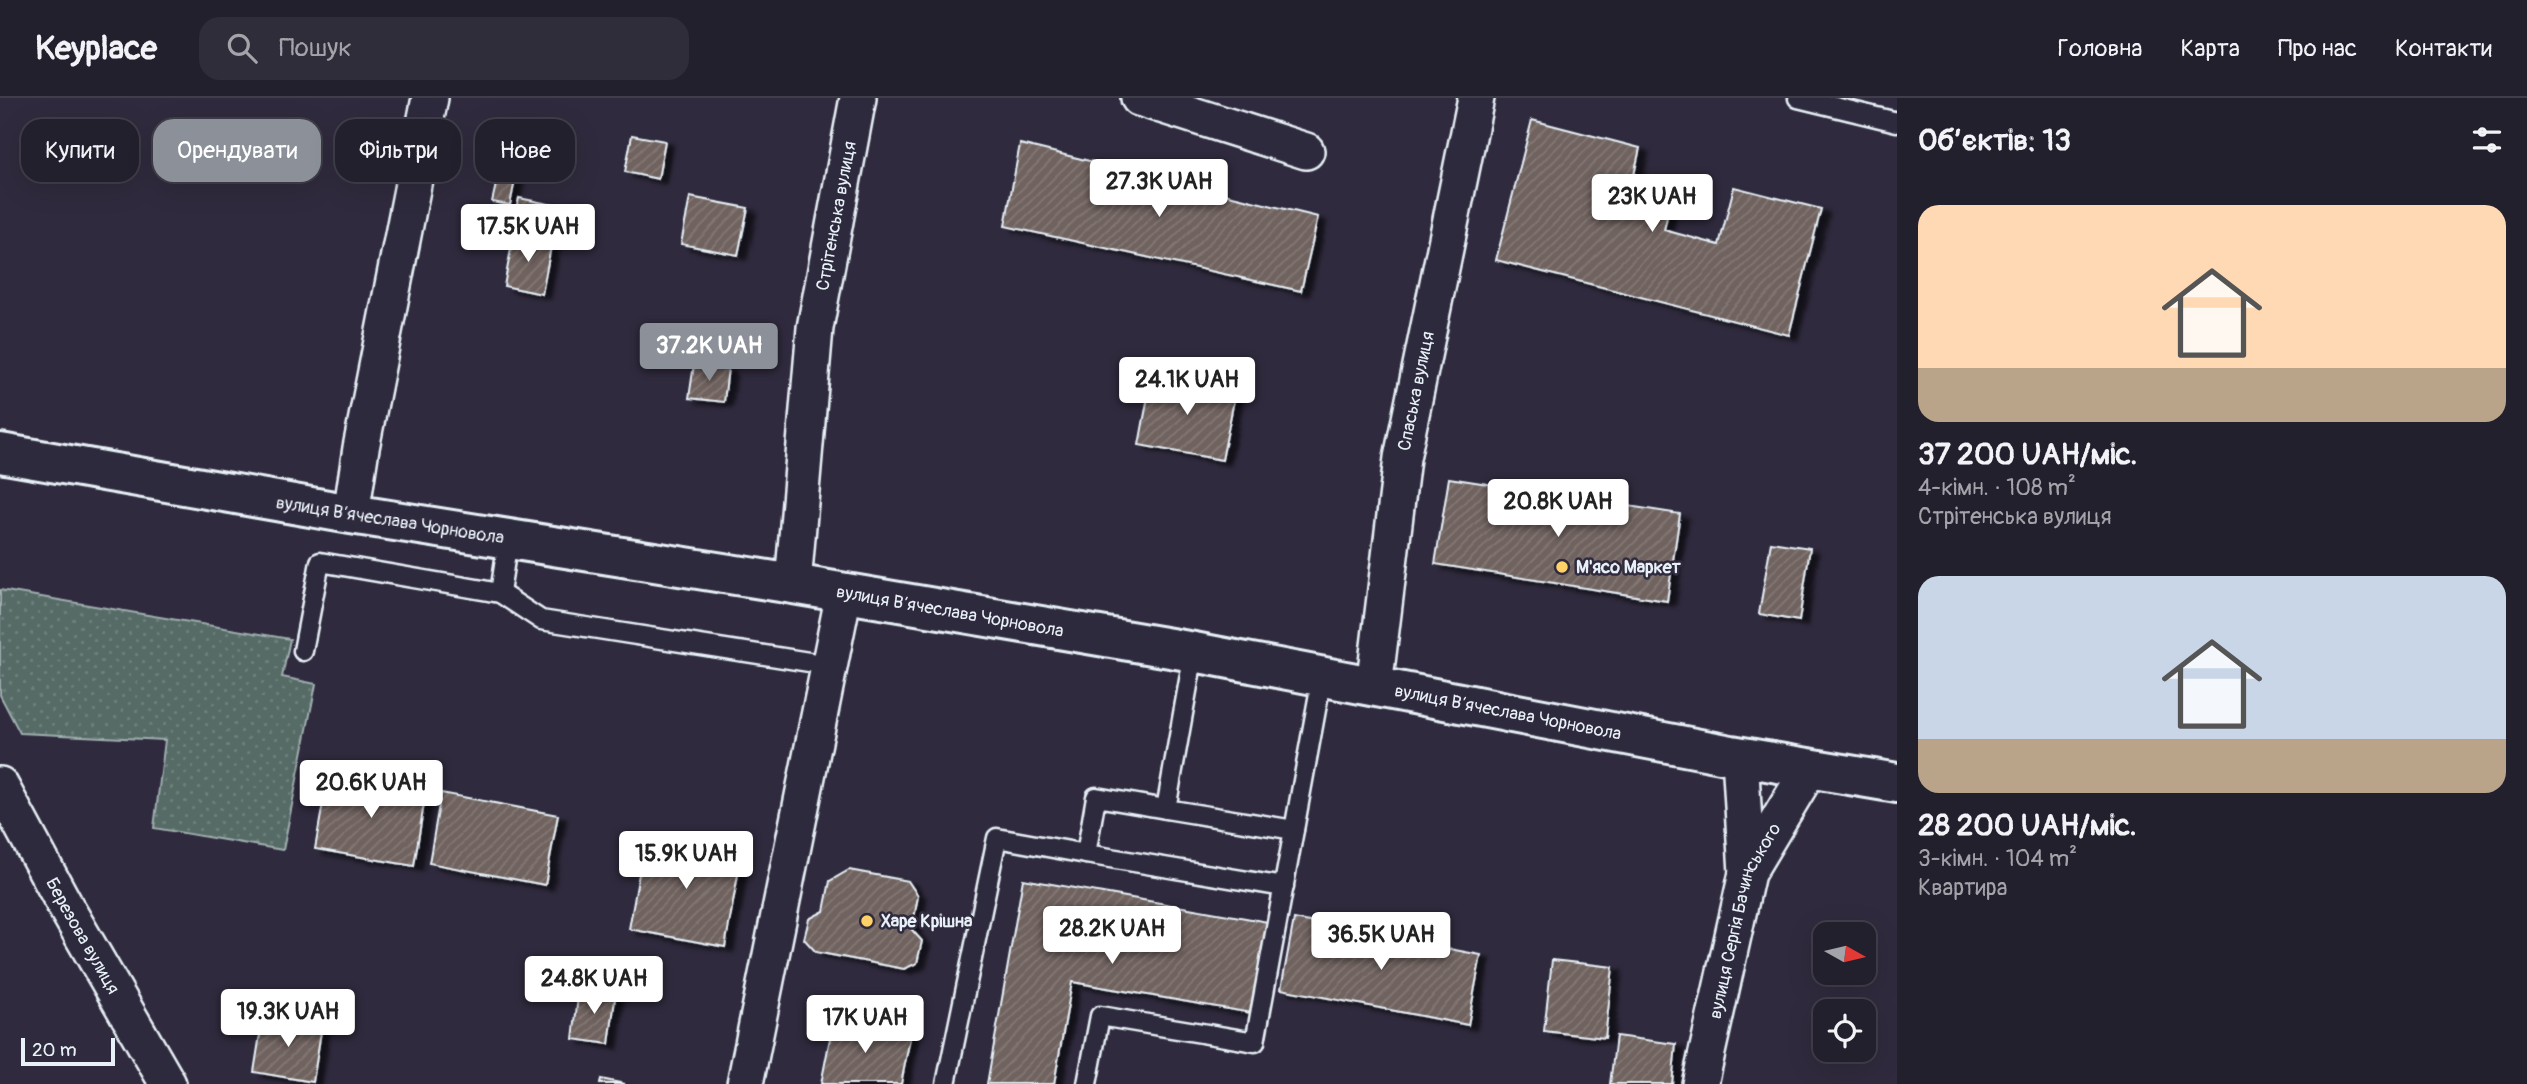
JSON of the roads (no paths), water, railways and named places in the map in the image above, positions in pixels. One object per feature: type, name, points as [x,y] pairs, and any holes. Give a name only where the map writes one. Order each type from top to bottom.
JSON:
[{"type":"main road","name":"вулиця Вʼячеслава Чорновола","points":[[0,453],[351,514],[793,584],[1194,652],[1740,756],[1897,783]]},
{"type":"street","points":[[351,514],[361,448],[430,98]]},
{"type":"street","name":"Стрітенська вулиця","points":[[793,584],[816,328],[858,98]]},
{"type":"street","points":[[1139,98],[1307,151]]},
{"type":"street","name":"Спаська вулиця","points":[[1374,687],[1402,458],[1476,98]]},
{"type":"street","points":[[745,1084],[828,665],[845,593]]},
{"type":"street","points":[[1740,756],[1747,873]]},
{"type":"street","name":"вулиця Сергія Бачинського","points":[[1700,1084],[1747,873],[1810,768]]},
{"type":"street","name":"Березова вулиця","points":[[0,785],[68,911],[168,1084]]},
{"type":"lane","points":[[1798,98],[1897,122]]},
{"type":"lane","points":[[500,593],[508,539]]},
{"type":"lane","points":[[303,651],[320,562],[500,593],[541,620],[828,665]]},
{"type":"lane","points":[[1166,809],[1194,652]]},
{"type":"lane","points":[[1087,1084],[1100,1016],[1255,1042],[1322,677]]},
{"type":"lane","points":[[1086,854],[1096,797],[1294,830]]},
{"type":"lane","points":[[946,1084],[997,838],[1284,887]]},
{"type":"place","name":"М'ясо Маркет","points":[[1562,567]]},
{"type":"place","name":"Харе Крішна","points":[[867,921]]}]
